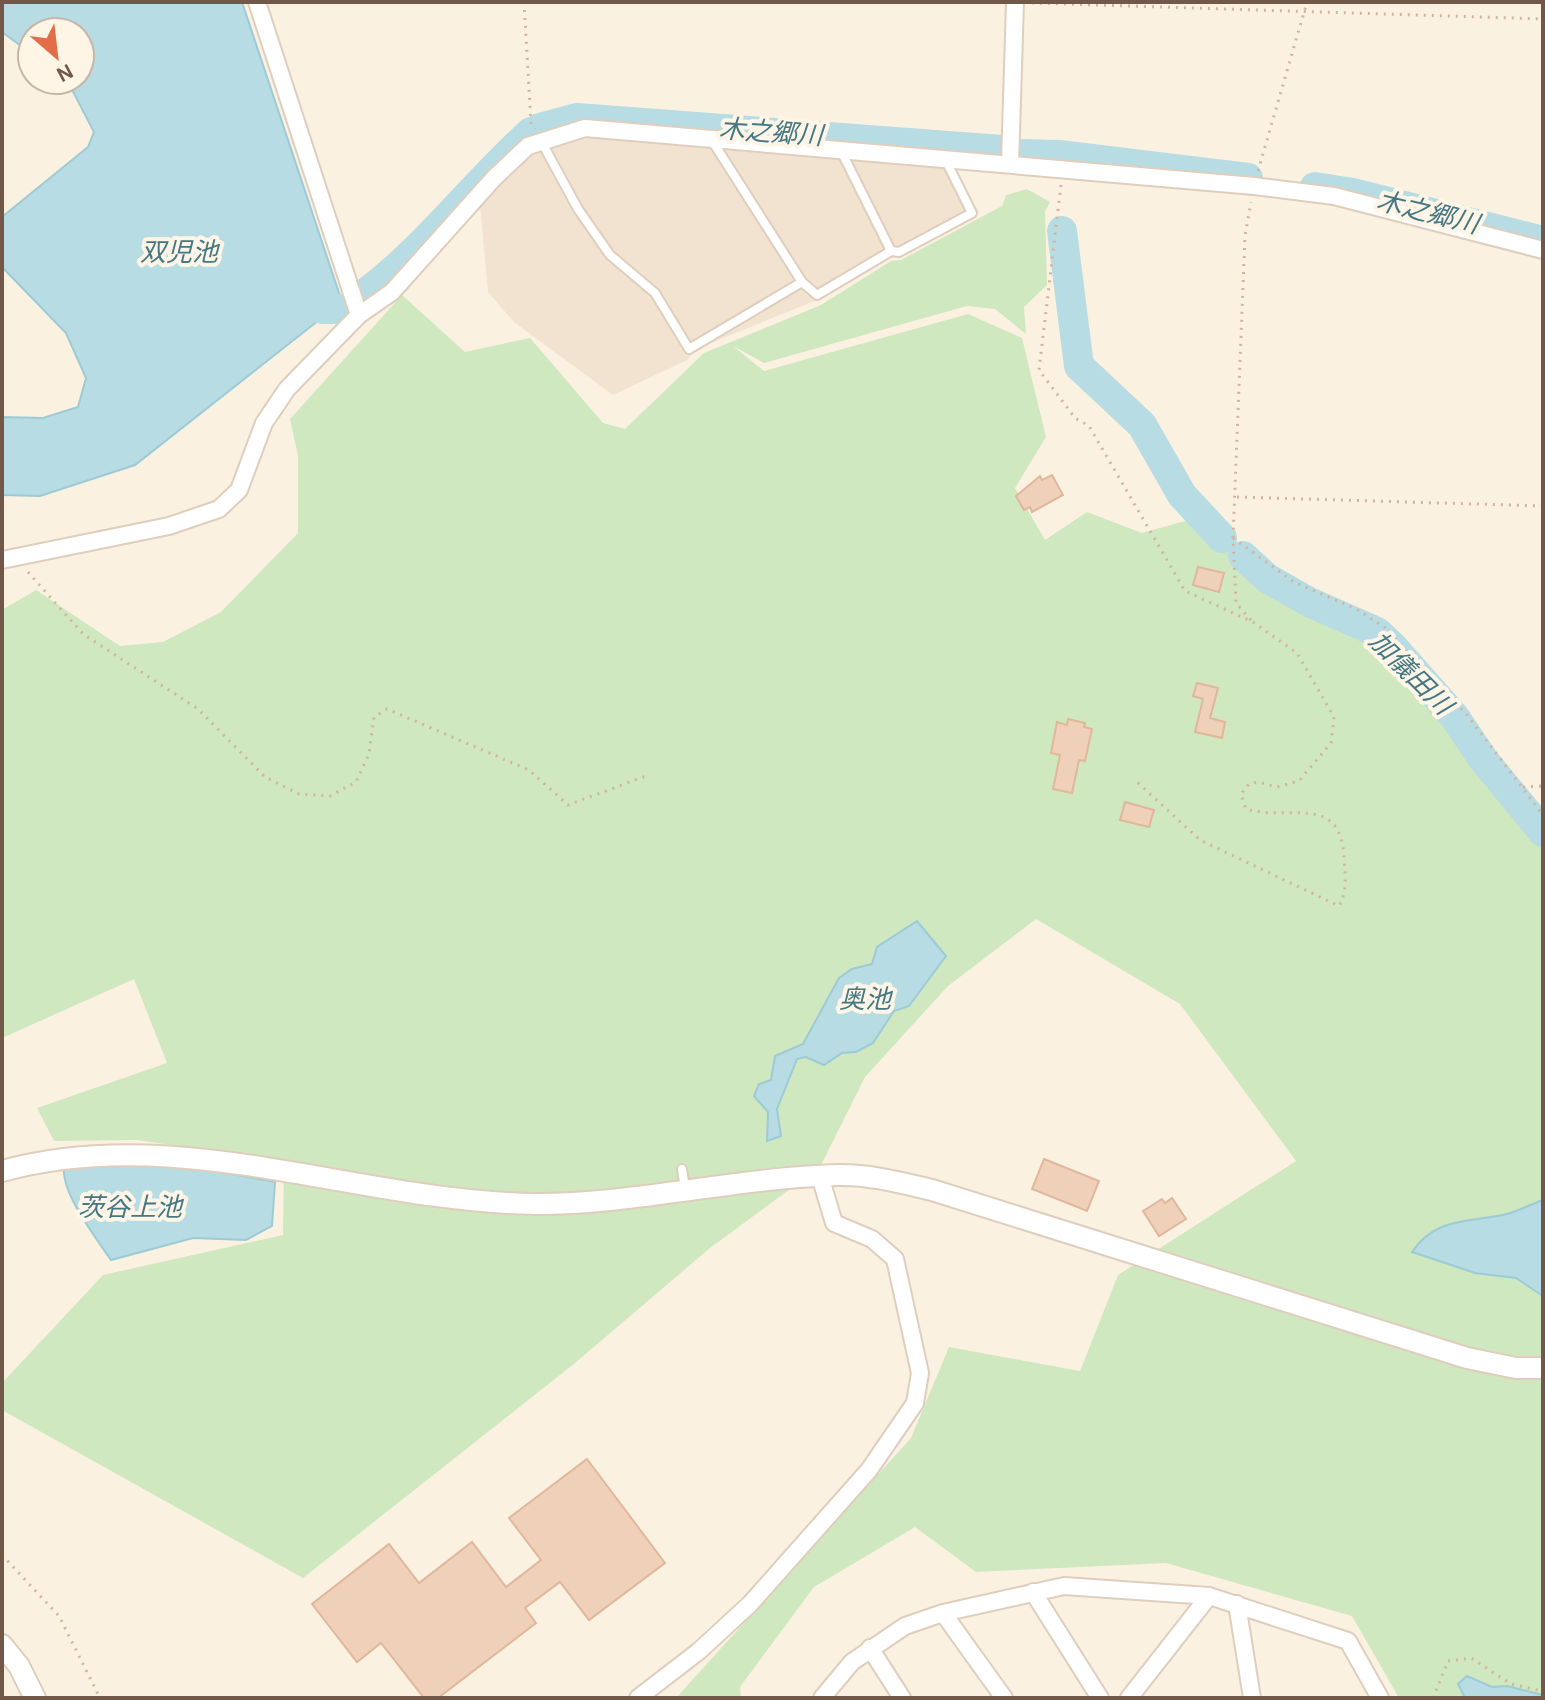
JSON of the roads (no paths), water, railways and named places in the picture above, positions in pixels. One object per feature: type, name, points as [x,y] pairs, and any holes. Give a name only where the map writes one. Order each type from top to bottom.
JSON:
[{"type":"street","points":[[257,2],[359,315]]},
{"type":"street","points":[[1010,164],[1015,2]]},
{"type":"street","points":[[2,560],[169,526],[219,509],[239,490],[264,423],[287,389],[359,315],[392,292],[494,178],[528,146],[585,128],[1062,168],[1334,196],[1543,250]]},
{"type":"street","points":[[2,1171],[132,1152],[211,1161],[470,1201],[539,1204],[683,1179],[839,1175],[891,1180],[932,1190],[1467,1358],[1516,1368],[1543,1368]]},
{"type":"street","points":[[638,1698],[699,1651],[750,1604],[869,1470],[915,1403],[920,1373],[895,1259],[872,1239],[834,1223],[820,1176]]},
{"type":"street","points":[[822,1698],[852,1662],[905,1626],[943,1613],[1064,1586],[1209,1596],[1348,1641],[1380,1698]]},
{"type":"street","points":[[1033,1592],[1100,1698]]},
{"type":"street","points":[[1129,1698],[1209,1596]]},
{"type":"street","points":[[1237,1604],[1252,1698]]},
{"type":"street","points":[[943,1613],[1004,1698]]},
{"type":"street","points":[[2,1645],[19,1666],[35,1698]]},
{"type":"street","points":[[870,1648],[902,1698]]},
{"type":"lane","points":[[711,138],[802,282],[817,295],[891,251],[899,252],[972,213],[945,159]]},
{"type":"lane","points":[[540,140],[578,209],[610,255],[655,293],[689,349],[802,282]]},
{"type":"lane","points":[[840,149],[891,251]]},
{"type":"water","name":"双児池","points":[[2,2],[242,2],[342,302],[135,465],[40,496],[2,495],[2,417],[43,418],[78,407],[86,378],[66,333],[2,267],[2,217],[88,147],[94,132],[75,96],[96,96],[96,16],[16,16],[16,42],[2,32]]},
{"type":"water","name":"奥池","points":[[917,921],[946,956],[909,1006],[894,1011],[873,1043],[856,1052],[842,1053],[824,1065],[806,1057],[797,1059],[777,1109],[781,1136],[767,1141],[768,1112],[754,1096],[759,1084],[771,1080],[775,1056],[803,1044],[839,978],[852,969],[872,964],[877,947]]},
{"type":"water","name":"茨谷上池","points":[[117,1162],[183,1165],[275,1182],[272,1226],[246,1240],[193,1238],[111,1260],[74,1202],[64,1167]]},
{"type":"water","points":[[1543,1200],[1543,1296],[1516,1278],[1475,1273],[1412,1252],[1421,1240],[1443,1227],[1507,1214]]},
{"type":"water","points":[[1467,1676],[1492,1687],[1507,1686],[1543,1695],[1543,1698],[1465,1698],[1458,1684]]},
{"type":"waterway","name":"木之郷川","points":[[540,128],[577,118],[1002,150]]},
{"type":"waterway","name":"木之郷川","points":[[367,292],[411,254],[531,132]]},
{"type":"waterway","name":"木之郷川","points":[[1019,154],[1059,155],[1248,178]]},
{"type":"waterway","name":"木之郷川","points":[[1315,187],[1353,193],[1543,241]]},
{"type":"waterway","name":"加儀田川","points":[[1062,231],[1079,366],[1142,425],[1182,495],[1222,538]]},
{"type":"waterway","name":"木之郷川","points":[[322,309],[341,309]]},
{"type":"waterway","name":"加儀田川","points":[[1243,556],[1267,578],[1309,602],[1377,632],[1454,716],[1483,759],[1543,832]]}]
